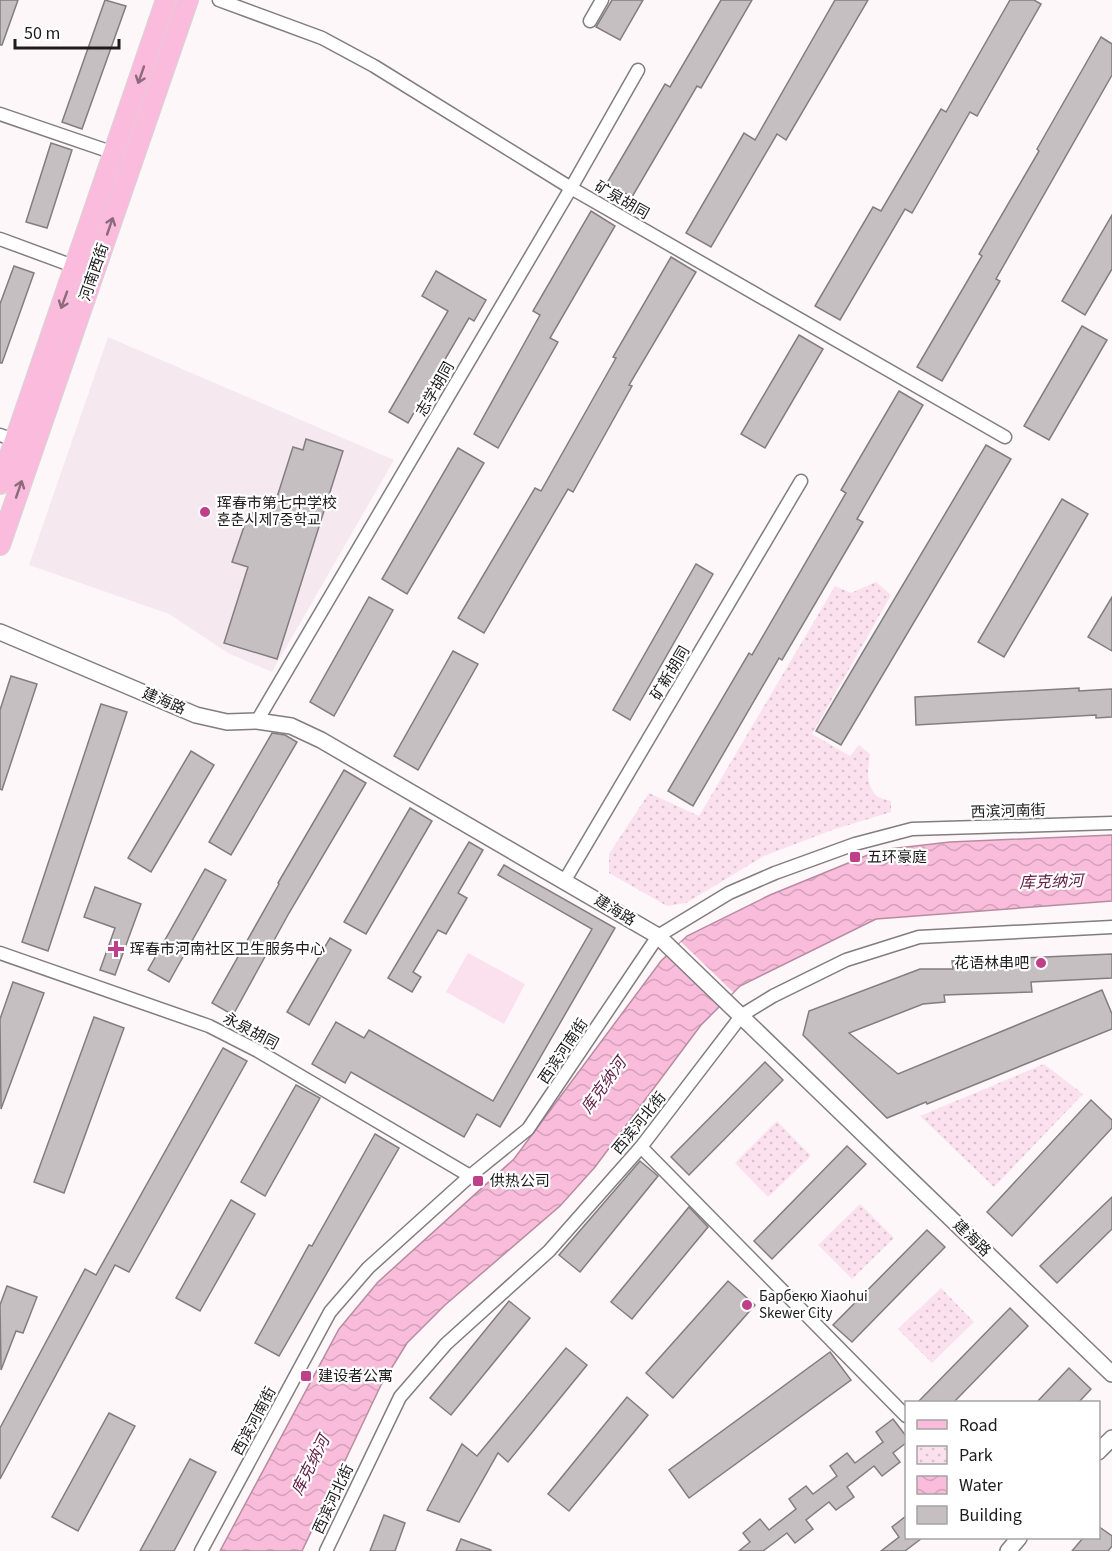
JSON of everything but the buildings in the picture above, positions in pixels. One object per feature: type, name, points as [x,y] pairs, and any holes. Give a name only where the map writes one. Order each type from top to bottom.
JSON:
[{"type":"main road","name":"河南西街","points":[[0,484],[7,437],[76,267],[166,0]]},
{"type":"main road","name":"河南西街","points":[[0,545],[188,0]]},
{"type":"street","name":"矿泉胡同","points":[[219,0],[322,38],[353,55],[571,188],[1005,437]]},
{"type":"street","points":[[590,21],[602,0]]},
{"type":"street","name":"志学胡同","points":[[257,721],[638,70]]},
{"type":"street","points":[[0,114],[114,153]]},
{"type":"street","points":[[0,239],[76,267]]},
{"type":"street","name":"矿新胡同","points":[[565,880],[801,481]]},
{"type":"street","name":"建海路","points":[[0,632],[196,715],[227,722],[257,721],[291,726],[321,740],[658,936],[1112,1374]]},
{"type":"street","name":"西滨河南街","points":[[201,1551],[330,1312],[368,1268],[470,1176],[528,1129],[658,936],[729,893],[775,873],[855,844],[912,829],[1112,823]]},
{"type":"street","name":"西滨河北街","points":[[326,1551],[400,1397],[446,1344],[549,1251],[641,1148],[738,1011],[846,960],[919,937],[1112,927]]},
{"type":"street","name":"永泉胡同","points":[[0,953],[209,1026],[258,1051],[470,1176]]},
{"type":"street","points":[[641,1148],[905,1415]]},
{"type":"street","points":[[1100,1450],[1112,1438]]},
{"type":"street","points":[[1008,1551],[1018,1539]]},
{"type":"shaded area","name":"珲春市第七中学校 훈춘시제7중학교","points":[[108,337],[394,460],[272,672],[228,653],[169,614],[29,565]]},
{"type":"green space","points":[[876,582],[891,595],[812,734],[850,756],[859,745],[870,754],[868,776],[871,787],[877,796],[891,801],[891,812],[832,830],[764,856],[686,903],[667,906],[609,873],[609,854],[649,793],[699,816],[835,586],[851,593]]},
{"type":"green space","points":[[468,953],[525,984],[504,1024],[446,992]]},
{"type":"green space","points":[[1044,1064],[1083,1094],[994,1187],[920,1116]]},
{"type":"green space","points":[[777,1121],[811,1156],[768,1197],[735,1163]]},
{"type":"green space","points":[[860,1204],[894,1238],[852,1279],[818,1245]]},
{"type":"green space","points":[[941,1288],[974,1322],[932,1363],[898,1329]]},
{"type":"water","name":"库克纳河","points":[[1112,835],[1112,901],[876,919],[740,986],[701,1025],[595,1167],[560,1206],[445,1305],[407,1343],[381,1385],[302,1551],[220,1551],[339,1329],[378,1282],[514,1159],[661,961],[687,936],[770,895],[880,850],[950,842]]},
{"type":"pier","points":[[681,942],[733,992],[719,1007],[667,957]]},
{"type":"place","name":"珲春市第七中学校 훈춘시제7중학교","points":[[205,512]]},
{"type":"place","name":"五环豪庭","points":[[855,857]]},
{"type":"place","name":"珲春市河南社区卫生服务中心","points":[[116,949]]},
{"type":"place","name":"花语林串吧","points":[[1041,963]]},
{"type":"place","name":"供热公司","points":[[478,1181]]},
{"type":"place","name":"Барбекю Xiaohui Skewer City","points":[[747,1305]]},
{"type":"place","name":"建设者公寓","points":[[306,1376]]}]
